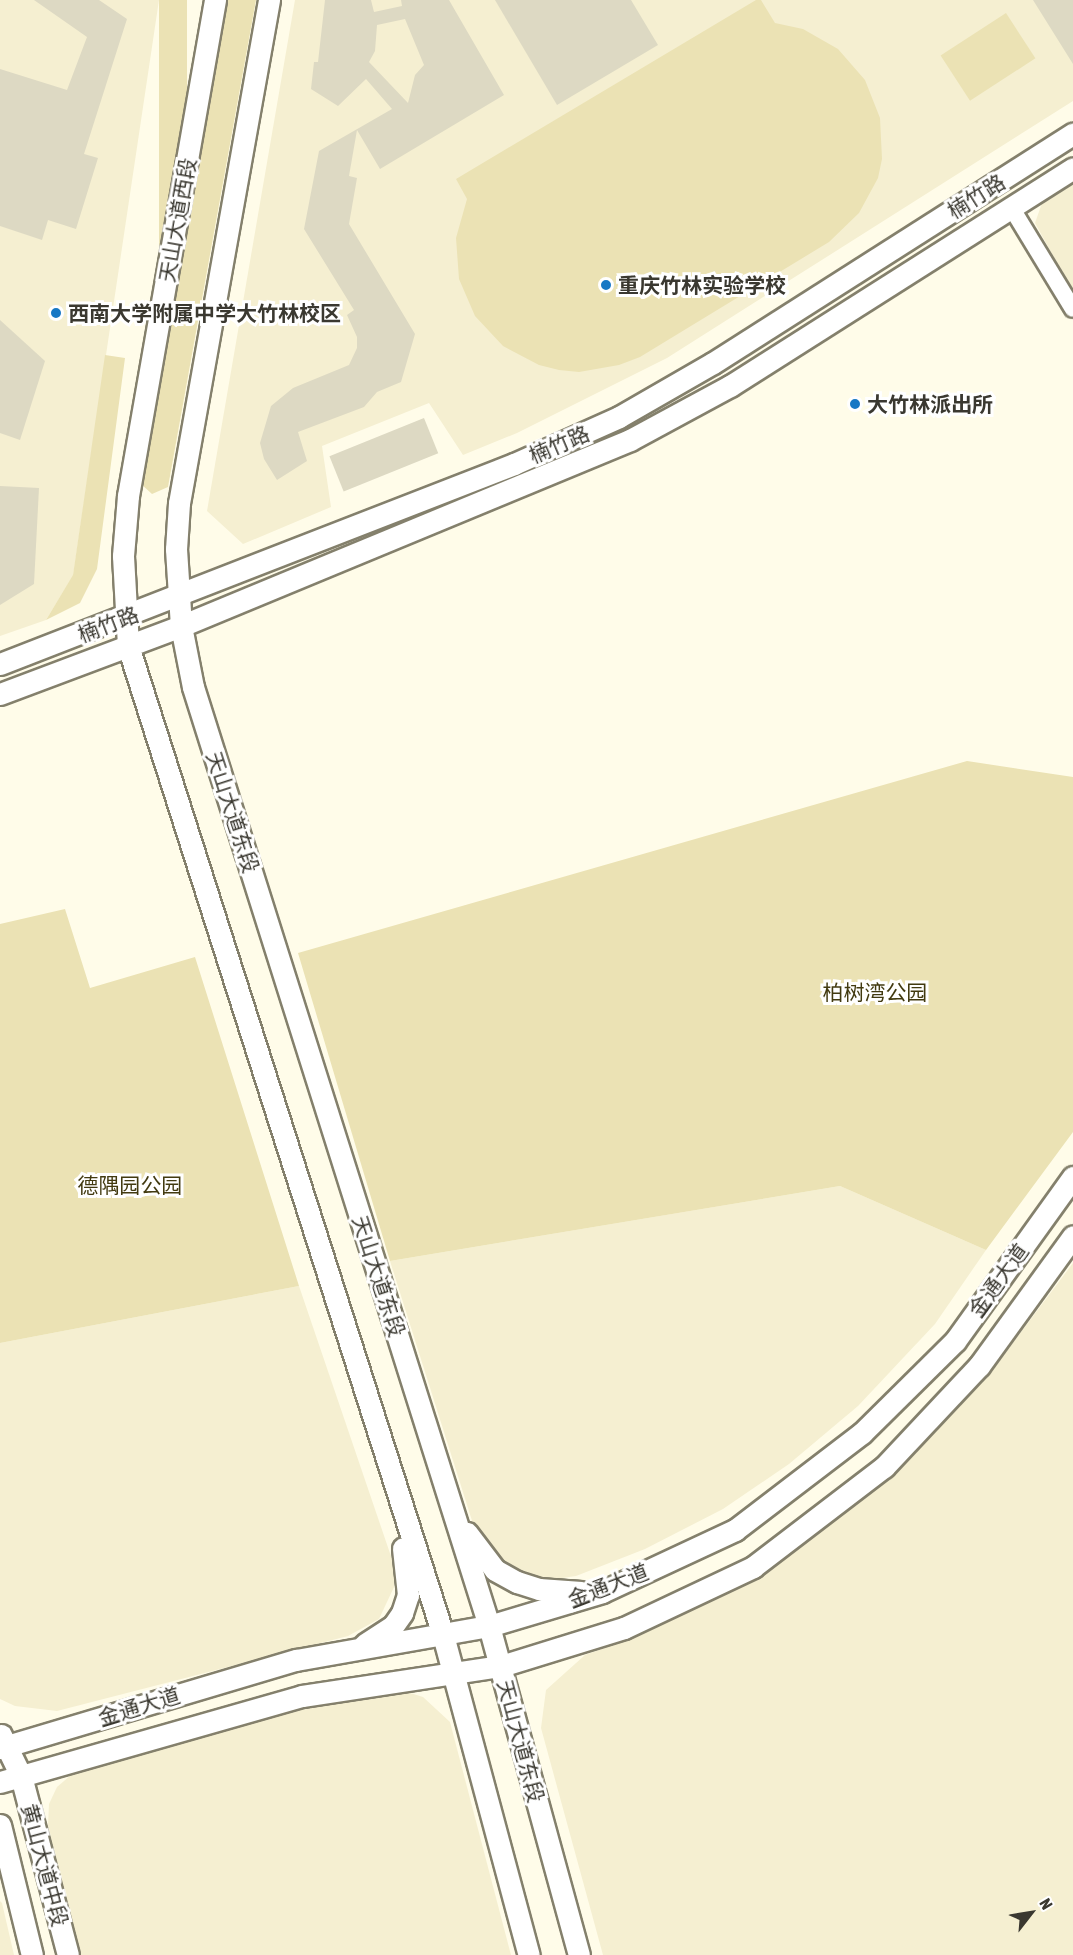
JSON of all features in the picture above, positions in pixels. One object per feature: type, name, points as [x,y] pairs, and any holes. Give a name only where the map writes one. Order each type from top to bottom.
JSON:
[{"type":"main road","name":"天山大道西段","points":[[124,618],[123,556],[128,496],[215,0]]},
{"type":"main road","points":[[177,598],[179,502],[269,0]]},
{"type":"main road","name":"楠竹路","points":[[0,664],[177,598],[566,443],[619,417],[713,363],[1073,134]]},
{"type":"main road","name":"楠竹路","points":[[0,694],[181,626],[577,465],[730,386],[1073,168]]},
{"type":"main road","name":"天山大道东段","points":[[177,598],[193,687],[489,1626],[579,1955]]},
{"type":"main road","points":[[124,618],[128,646],[389,1474],[443,1635],[529,1955]]},
{"type":"main road","name":"金通大道","points":[[2,1742],[296,1660],[489,1626],[602,1592],[735,1530],[862,1432],[955,1341],[1073,1177]]},
{"type":"main road","name":"金通大道","points":[[0,1782],[302,1696],[454,1675],[501,1666],[624,1628],[753,1566],[884,1467],[979,1366],[1073,1236]]},
{"type":"main road","points":[[354,1650],[393,1626],[408,1595],[389,1474]]},
{"type":"main road","points":[[450,1499],[479,1553],[495,1570],[539,1589],[602,1592]]},
{"type":"main road","name":"黄山大道中段","points":[[2,1742],[21,1776],[68,1955]]},
{"type":"main road","name":"黄山大道中段","points":[[0,1825],[32,1955]]},
{"type":"main road","points":[[0,1875],[18,1896]]},
{"type":"street","points":[[1011,207],[1073,309]]},
{"type":"shaded area","name":"西南大学附属中学大竹林校区","points":[[0,0],[159,0],[73,576],[46,620],[0,636]]},
{"type":"shaded area","name":"重庆竹林实验学校","points":[[295,0],[1073,0],[1073,101],[667,358],[517,433],[463,455],[429,403],[322,446],[331,507],[243,544],[207,511]]},
{"type":"shaded area","points":[[1073,184],[1073,292],[1035,223],[1042,203]]},
{"type":"shaded area","points":[[840,1186],[986,1250],[935,1324],[858,1406],[789,1464],[723,1509],[645,1549],[576,1576],[548,1580],[523,1575],[504,1564],[474,1527],[390,1261]]},
{"type":"shaded area","points":[[1073,1263],[1073,1955],[603,1955],[541,1728],[546,1690],[585,1655],[627,1640],[760,1576],[893,1477],[991,1372]]},
{"type":"shaded area","points":[[299,1286],[395,1568],[394,1587],[379,1619],[348,1636],[57,1711],[15,1706],[0,1699],[0,1343]]},
{"type":"shaded area","points":[[404,1691],[423,1697],[450,1722],[511,1955],[80,1955],[48,1826],[49,1804],[57,1787],[71,1775],[91,1765],[301,1704]]},
{"type":"shaded area","points":[[0,1901],[2,1903],[14,1955],[0,1955]]},
{"type":"green space","points":[[159,0],[187,0],[187,274],[159,274]]},
{"type":"green space","points":[[226,0],[256,0],[168,487],[152,494],[141,484]]},
{"type":"green space","points":[[756,0],[761,0],[775,23],[803,29],[838,49],[865,80],[880,118],[882,159],[878,178],[859,213],[829,242],[640,357],[619,365],[579,372],[559,370],[539,365],[503,346],[475,316],[459,279],[456,238],[467,199],[456,179]]},
{"type":"green space","points":[[1006,13],[1035,58],[970,101],[941,55]]},
{"type":"green space","points":[[105,355],[125,358],[97,569],[80,603],[46,620],[73,575]]},
{"type":"green space","name":"柏树湾公园","points":[[967,761],[1073,777],[1073,1132],[986,1250],[840,1186],[390,1261],[298,953]]},
{"type":"green space","name":"德隅园公园","points":[[65,909],[90,988],[195,957],[299,1286],[0,1343],[0,924]]},
{"type":"building","points":[[34,0],[99,0],[127,19],[84,154],[98,158],[76,229],[48,220],[42,240],[0,226],[0,69],[67,90],[87,37]]},
{"type":"building","points":[[325,0],[371,0],[374,12],[402,6],[401,0],[449,0],[504,95],[380,169],[357,130],[349,176],[357,178],[349,224],[415,334],[401,382],[377,392],[364,407],[298,432],[307,461],[277,480],[264,459],[260,443],[271,406],[293,388],[349,365],[357,348],[357,337],[347,315],[354,310],[304,229],[319,151],[392,109],[366,79],[338,106],[311,89],[314,62],[318,62]],"holes":[[[405,19],[424,65],[415,75],[408,103],[369,62],[375,51],[377,25]]]},
{"type":"building","points":[[495,0],[631,0],[658,45],[557,105]]},
{"type":"building","points":[[1033,0],[1073,0],[1073,64]]},
{"type":"building","points":[[0,320],[45,361],[20,440],[0,433]]},
{"type":"building","points":[[424,418],[438,453],[344,491],[329,456]]},
{"type":"building","points":[[0,486],[39,488],[34,584],[0,605]]},
{"type":"place","name":"重庆竹林实验学校","points":[[606,285]]},
{"type":"place","name":"西南大学附属中学大竹林校区","points":[[56,313]]},
{"type":"place","name":"大竹林派出所","points":[[855,404]]}]
